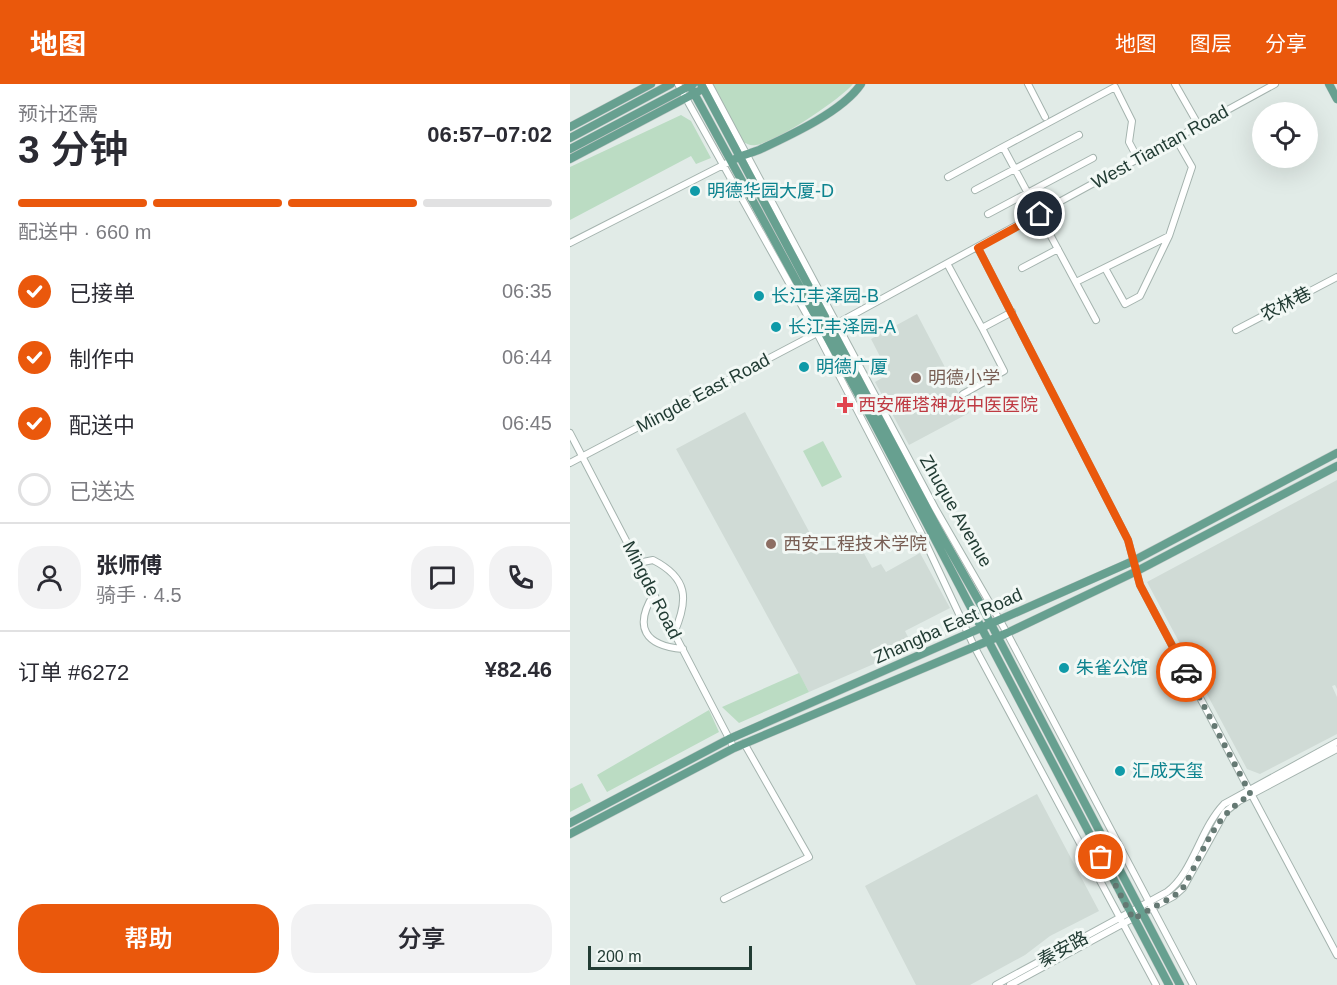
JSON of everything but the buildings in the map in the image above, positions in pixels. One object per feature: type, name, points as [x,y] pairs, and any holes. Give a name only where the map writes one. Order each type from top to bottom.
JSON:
[{"type":"main road","points":[[570,128],[651,84]]},
{"type":"main road","points":[[570,138],[671,84]]},
{"type":"main road","points":[[731,161],[759,150],[835,109],[850,98],[861,84]]},
{"type":"main road","points":[[1329,84],[1337,99]]},
{"type":"main road","points":[[570,149],[691,85]]},
{"type":"main road","name":"Zhuque Avenue","points":[[691,85],[731,161],[827,328],[998,637],[1179,985]]},
{"type":"main road","points":[[682,90],[694,94],[704,86]]},
{"type":"main road","name":"Zhuque Avenue","points":[[704,86],[743,155],[827,328],[987,641],[1168,985]]},
{"type":"main road","points":[[570,159],[682,90]]},
{"type":"main road","name":"Zhangba East Road","points":[[570,823],[729,739],[1133,561],[1337,453]]},
{"type":"main road","name":"Zhangba East Road","points":[[570,834],[744,743],[998,637],[1137,571],[1337,466]]},
{"type":"street","points":[[1028,84],[1046,117]]},
{"type":"street","points":[[1175,84],[1199,126]]},
{"type":"street","name":"West Tiantan Road","points":[[827,328],[978,248],[1275,84]]},
{"type":"street","points":[[948,177],[1115,87],[1132,121],[1129,142],[1138,159]]},
{"type":"street","name":"Zhuque Avenue","points":[[682,90],[722,166],[827,328],[1000,619],[1193,985]]},
{"type":"street","points":[[975,190],[1079,135]]},
{"type":"street","points":[[1105,268],[1125,304],[1140,296],[1169,236],[1192,167],[1176,138]]},
{"type":"street","points":[[1003,147],[1096,320]]},
{"type":"street","points":[[988,214],[1093,158]]},
{"type":"street","points":[[570,243],[731,161]]},
{"type":"street","points":[[1076,282],[1169,236]]},
{"type":"street","points":[[978,248],[1128,540],[1140,585],[1337,955]]},
{"type":"street","points":[[1022,268],[1058,249]]},
{"type":"street","points":[[950,267],[1004,371],[963,394]]},
{"type":"street","name":"农林巷","points":[[1236,330],[1337,277]]},
{"type":"street","points":[[982,328],[1012,312]]},
{"type":"street","name":"Zhuque Avenue","points":[[827,328],[974,646],[1156,985]]},
{"type":"street","name":"Mingde East Road","points":[[570,463],[827,328]]},
{"type":"street","name":"Mingde Road","points":[[570,433],[734,748]]},
{"type":"street","points":[[638,563],[653,560],[667,568],[678,580],[684,594],[684,608],[674,633]]},
{"type":"street","points":[[654,594],[645,608],[643,622],[646,632],[662,647],[683,649]]},
{"type":"street","points":[[1250,792],[1337,742]]},
{"type":"street","points":[[724,899],[809,857],[744,743]]},
{"type":"street","points":[[1250,792],[1337,749]]},
{"type":"street","name":"秦安路","points":[[996,985],[1150,906],[1175,887],[1215,813],[1232,799],[1250,792]]},
{"type":"street","name":"秦安路","points":[[1010,985],[1122,921]]},
{"type":"shaded area","name":"明德小学","points":[[917,314],[969,413],[909,445],[875,382],[889,374],[871,339]]},
{"type":"shaded area","name":"西安工程技术学院","points":[[745,412],[820,552],[854,535],[872,568],[881,564],[886,572],[920,553],[950,608],[905,631],[913,647],[809,692],[676,449]]},
{"type":"shaded area","points":[[1337,480],[1337,689],[1335,685],[1332,686],[1337,697],[1337,734],[1260,774],[1247,769],[1147,582]]},
{"type":"shaded area","points":[[1037,794],[1099,911],[1050,936],[1025,955],[970,985],[916,985],[865,886]]},
{"type":"green space","points":[[711,84],[853,84],[835,100],[807,119],[766,142],[754,145],[742,141]]},
{"type":"green space","points":[[681,115],[691,121],[711,158],[696,164],[691,156],[570,220],[570,167]]},
{"type":"green space","points":[[823,441],[842,477],[822,487],[803,451]]},
{"type":"green space","points":[[799,673],[809,692],[739,723],[722,707]]},
{"type":"green space","points":[[709,710],[719,732],[607,792],[597,775]]},
{"type":"green space","points":[[582,783],[591,801],[570,812],[570,789]]},
{"type":"way so far","points":[[1101,857],[1133,919],[1174,896],[1183,888],[1220,818],[1233,805],[1251,795],[1186,672]]},
{"type":"place","name":"明德华园大厦-D","points":[[695,191]]},
{"type":"place","name":"长江丰泽园-B","points":[[759,296]]},
{"type":"place","name":"长江丰泽园-A","points":[[776,327]]},
{"type":"place","name":"明德广厦","points":[[804,367]]},
{"type":"place","name":"明德小学","points":[[916,378]]},
{"type":"place","name":"西安雁塔神龙中医医院","points":[[845,405]]},
{"type":"place","name":"西安工程技术学院","points":[[771,544]]},
{"type":"place","name":"朱雀公馆","points":[[1064,668]]},
{"type":"place","name":"汇成天玺","points":[[1120,771]]},
{"type":"route","points":[[1040,214],[978,248],[1128,540],[1140,585],[1186,672]]}]
